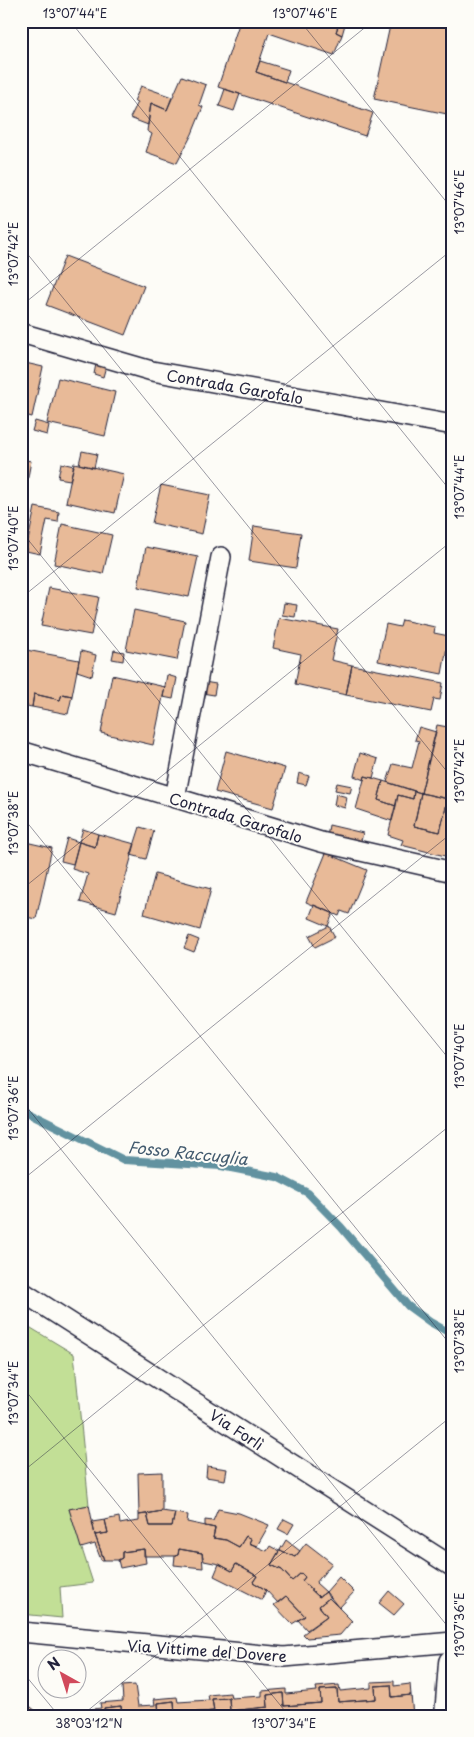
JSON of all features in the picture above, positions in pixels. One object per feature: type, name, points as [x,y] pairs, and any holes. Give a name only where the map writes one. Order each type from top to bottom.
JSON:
[{"type":"main road","points":[[449,1716],[453,1663]]},
{"type":"street","name":"Contrada Garofalo","points":[[21,333],[152,371],[453,425]]},
{"type":"street","points":[[175,798],[221,557]]},
{"type":"street","name":"Contrada Garofalo","points":[[21,751],[321,842],[453,872]]},
{"type":"street","name":"Via Forlì","points":[[21,1291],[453,1567]]},
{"type":"street","name":"Via Vittime del Dovere","points":[[21,1632],[284,1657],[453,1642]]},
{"type":"green space","points":[[21,1322],[74,1354],[89,1505],[69,1509],[93,1583],[60,1587],[62,1618],[21,1614]]},
{"type":"building","points":[[240,21],[340,21],[336,32],[342,35],[334,55],[269,33],[256,72],[373,113],[365,136],[218,87]]},
{"type":"building","points":[[340,21],[346,21],[342,35],[336,32]]},
{"type":"building","points":[[391,21],[437,21],[453,25],[452,115],[374,99]]},
{"type":"building","points":[[260,61],[289,70],[285,82],[256,72]]},
{"type":"building","points":[[182,76],[206,85],[199,105],[203,107],[177,163],[146,152],[152,134],[147,131],[151,103],[167,110]]},
{"type":"building","points":[[141,86],[172,97],[167,110],[151,103],[148,125],[130,118],[138,102],[134,101]]},
{"type":"building","points":[[225,89],[240,94],[234,111],[219,106]]},
{"type":"building","points":[[65,256],[144,286],[125,335],[46,305]]},
{"type":"building","points":[[21,362],[43,367],[32,417],[21,414]]},
{"type":"building","points":[[96,364],[106,366],[103,377],[94,374]]},
{"type":"building","points":[[58,378],[115,392],[105,436],[47,423]]},
{"type":"building","points":[[35,421],[49,425],[47,435],[32,431]]},
{"type":"building","points":[[82,451],[97,454],[94,468],[79,464]]},
{"type":"building","points":[[21,459],[31,461],[28,477],[21,475]]},
{"type":"building","points":[[61,463],[74,466],[70,480],[58,478]]},
{"type":"building","points":[[74,463],[124,474],[115,513],[66,502]]},
{"type":"building","points":[[21,475],[28,477],[24,497],[21,497]]},
{"type":"building","points":[[161,485],[210,495],[202,534],[152,523]]},
{"type":"building","points":[[35,507],[59,512],[58,522],[47,520],[40,554],[26,551]]},
{"type":"building","points":[[21,520],[29,521],[22,560],[21,560]]},
{"type":"building","points":[[62,524],[112,535],[103,574],[54,564]]},
{"type":"building","points":[[254,526],[301,533],[296,568],[249,561]]},
{"type":"building","points":[[146,547],[198,557],[189,597],[138,587]]},
{"type":"building","points":[[49,588],[99,597],[91,635],[41,626]]},
{"type":"building","points":[[284,603],[297,605],[295,617],[282,615]]},
{"type":"building","points":[[134,610],[185,621],[177,660],[126,650]]},
{"type":"building","points":[[279,618],[338,629],[331,660],[352,665],[346,695],[295,684],[301,654],[273,648]]},
{"type":"building","points":[[402,620],[435,627],[434,633],[449,636],[442,674],[378,661],[386,624],[400,627]]},
{"type":"building","points":[[21,649],[79,660],[72,696],[62,694],[60,700],[34,694],[32,707],[21,705]]},
{"type":"building","points":[[114,650],[124,652],[123,661],[112,659]]},
{"type":"building","points":[[81,651],[96,655],[92,676],[77,671]]},
{"type":"building","points":[[352,665],[443,683],[440,700],[434,699],[431,712],[346,695]]},
{"type":"building","points":[[112,675],[165,687],[153,745],[101,733]]},
{"type":"building","points":[[167,675],[177,678],[173,699],[163,697]]},
{"type":"building","points":[[204,682],[216,684],[214,695],[202,693]]},
{"type":"building","points":[[34,694],[60,700],[62,694],[72,696],[68,714],[32,707]]},
{"type":"building","points":[[437,725],[453,728],[453,800],[421,793]]},
{"type":"building","points":[[419,727],[436,732],[421,793],[387,782],[393,764],[412,768],[419,741],[415,740]]},
{"type":"building","points":[[226,751],[285,768],[273,808],[215,792]]},
{"type":"building","points":[[360,753],[378,759],[373,778],[365,776],[364,780],[354,776]]},
{"type":"building","points":[[299,773],[309,776],[306,785],[297,783]]},
{"type":"building","points":[[365,776],[383,781],[378,800],[396,806],[392,821],[356,809]]},
{"type":"building","points":[[383,781],[414,791],[413,799],[398,795],[396,806],[378,800]]},
{"type":"building","points":[[337,783],[352,786],[350,793],[335,790]]},
{"type":"building","points":[[414,791],[421,793],[414,826],[440,832],[448,799],[453,800],[453,858],[401,845],[403,840],[388,835],[398,795],[413,799]]},
{"type":"building","points":[[421,793],[448,799],[440,832],[414,826]]},
{"type":"building","points":[[336,794],[347,797],[345,808],[334,805]]},
{"type":"building","points":[[329,825],[363,833],[360,845],[327,837]]},
{"type":"building","points":[[140,827],[154,831],[146,859],[131,855]]},
{"type":"building","points":[[83,829],[98,834],[95,847],[79,842]]},
{"type":"building","points":[[98,834],[135,844],[116,912],[80,902],[88,874],[72,869],[79,842],[95,847]]},
{"type":"building","points":[[67,838],[79,842],[73,864],[61,861]]},
{"type":"building","points":[[21,841],[52,848],[36,919],[21,916]]},
{"type":"building","points":[[326,853],[367,870],[349,914],[341,911],[339,916],[306,902]]},
{"type":"building","points":[[155,874],[211,889],[200,930],[144,914]]},
{"type":"building","points":[[314,905],[333,913],[328,926],[309,918]]},
{"type":"building","points":[[329,926],[335,937],[315,947],[309,936]]},
{"type":"building","points":[[189,936],[199,940],[194,952],[184,948]]},
{"type":"building","points":[[207,1466],[227,1469],[225,1480],[206,1477]]},
{"type":"building","points":[[162,1472],[162,1511],[139,1515],[138,1473]]},
{"type":"building","points":[[89,1505],[95,1535],[104,1560],[101,1560],[95,1544],[81,1548],[69,1509]]},
{"type":"building","points":[[218,1509],[239,1513],[269,1525],[257,1546],[249,1543],[251,1539],[246,1536],[239,1547],[226,1540],[213,1538],[215,1528],[205,1526],[205,1520],[213,1521]]},
{"type":"building","points":[[162,1511],[175,1513],[172,1526],[150,1526],[147,1514]]},
{"type":"building","points":[[175,1513],[188,1515],[187,1522],[215,1528],[213,1538],[226,1540],[239,1547],[246,1536],[251,1539],[249,1543],[267,1551],[270,1546],[279,1551],[271,1565],[282,1570],[292,1581],[301,1573],[305,1577],[302,1581],[319,1597],[326,1592],[329,1598],[319,1606],[327,1616],[307,1630],[298,1620],[305,1616],[286,1596],[278,1603],[266,1590],[253,1582],[257,1576],[236,1564],[232,1571],[219,1564],[204,1561],[202,1553],[179,1549],[178,1555],[175,1556],[144,1556],[144,1549],[122,1552],[122,1558],[118,1560],[104,1560],[95,1535],[108,1533],[105,1520],[119,1517],[120,1524],[139,1521],[139,1515],[147,1514],[150,1526],[172,1526]]},
{"type":"building","points":[[284,1519],[294,1524],[288,1534],[278,1529]]},
{"type":"building","points":[[105,1520],[108,1533],[95,1535],[92,1522]]},
{"type":"building","points":[[286,1540],[300,1551],[295,1557],[280,1550]]},
{"type":"building","points":[[306,1543],[332,1563],[316,1583],[326,1592],[319,1597],[302,1581],[305,1577],[301,1573],[292,1581],[282,1570],[271,1565],[280,1550],[295,1557]]},
{"type":"building","points":[[144,1549],[146,1563],[120,1568],[118,1560],[122,1558],[122,1552]]},
{"type":"building","points":[[179,1549],[202,1553],[203,1568],[174,1565],[175,1556],[178,1555]]},
{"type":"building","points":[[219,1564],[232,1571],[236,1564],[257,1576],[253,1582],[266,1590],[262,1600],[214,1576]]},
{"type":"building","points":[[339,1577],[354,1592],[339,1608],[326,1592]]},
{"type":"building","points":[[389,1591],[404,1604],[394,1615],[379,1603]]},
{"type":"building","points":[[286,1596],[305,1616],[292,1624],[274,1605]]},
{"type":"building","points":[[329,1598],[352,1621],[340,1635],[307,1638],[303,1634],[327,1616],[319,1606]]},
{"type":"building","points":[[394,1681],[394,1686],[410,1684],[411,1695],[392,1697],[391,1685],[375,1686],[376,1699],[338,1702],[337,1689],[320,1690],[321,1703],[284,1706],[283,1693],[267,1695],[268,1707],[230,1711],[229,1698],[212,1699],[214,1711],[175,1714],[174,1701],[158,1703],[159,1715],[122,1716],[121,1706],[104,1708],[105,1716],[86,1716],[86,1710],[101,1708],[100,1703],[123,1701],[122,1686],[135,1685],[138,1706],[155,1705],[154,1699],[177,1697],[178,1702],[209,1700],[208,1695],[230,1693],[231,1698],[262,1696],[262,1691],[286,1689],[286,1694],[317,1691],[316,1687],[339,1685],[340,1691],[371,1688],[371,1682]]},
{"type":"building","points":[[391,1685],[392,1697],[411,1695],[413,1715],[397,1716],[396,1710],[373,1711],[374,1716],[342,1716],[342,1714],[147,1716],[159,1715],[158,1703],[174,1701],[175,1714],[214,1711],[212,1699],[229,1698],[230,1711],[268,1707],[267,1695],[283,1693],[284,1706],[321,1703],[320,1690],[337,1689],[338,1702],[376,1699],[375,1686]]},
{"type":"building","points":[[21,1699],[42,1716],[21,1716]]},
{"type":"building","points":[[121,1706],[122,1716],[105,1716],[104,1708]]},
{"type":"building","points":[[396,1710],[397,1716],[374,1716],[373,1711]]},
{"type":"waterway","name":"Fosso Raccuglia","points":[[21,1109],[124,1160],[221,1166],[277,1177],[308,1193],[341,1227],[408,1306],[430,1322],[450,1333]]}]
